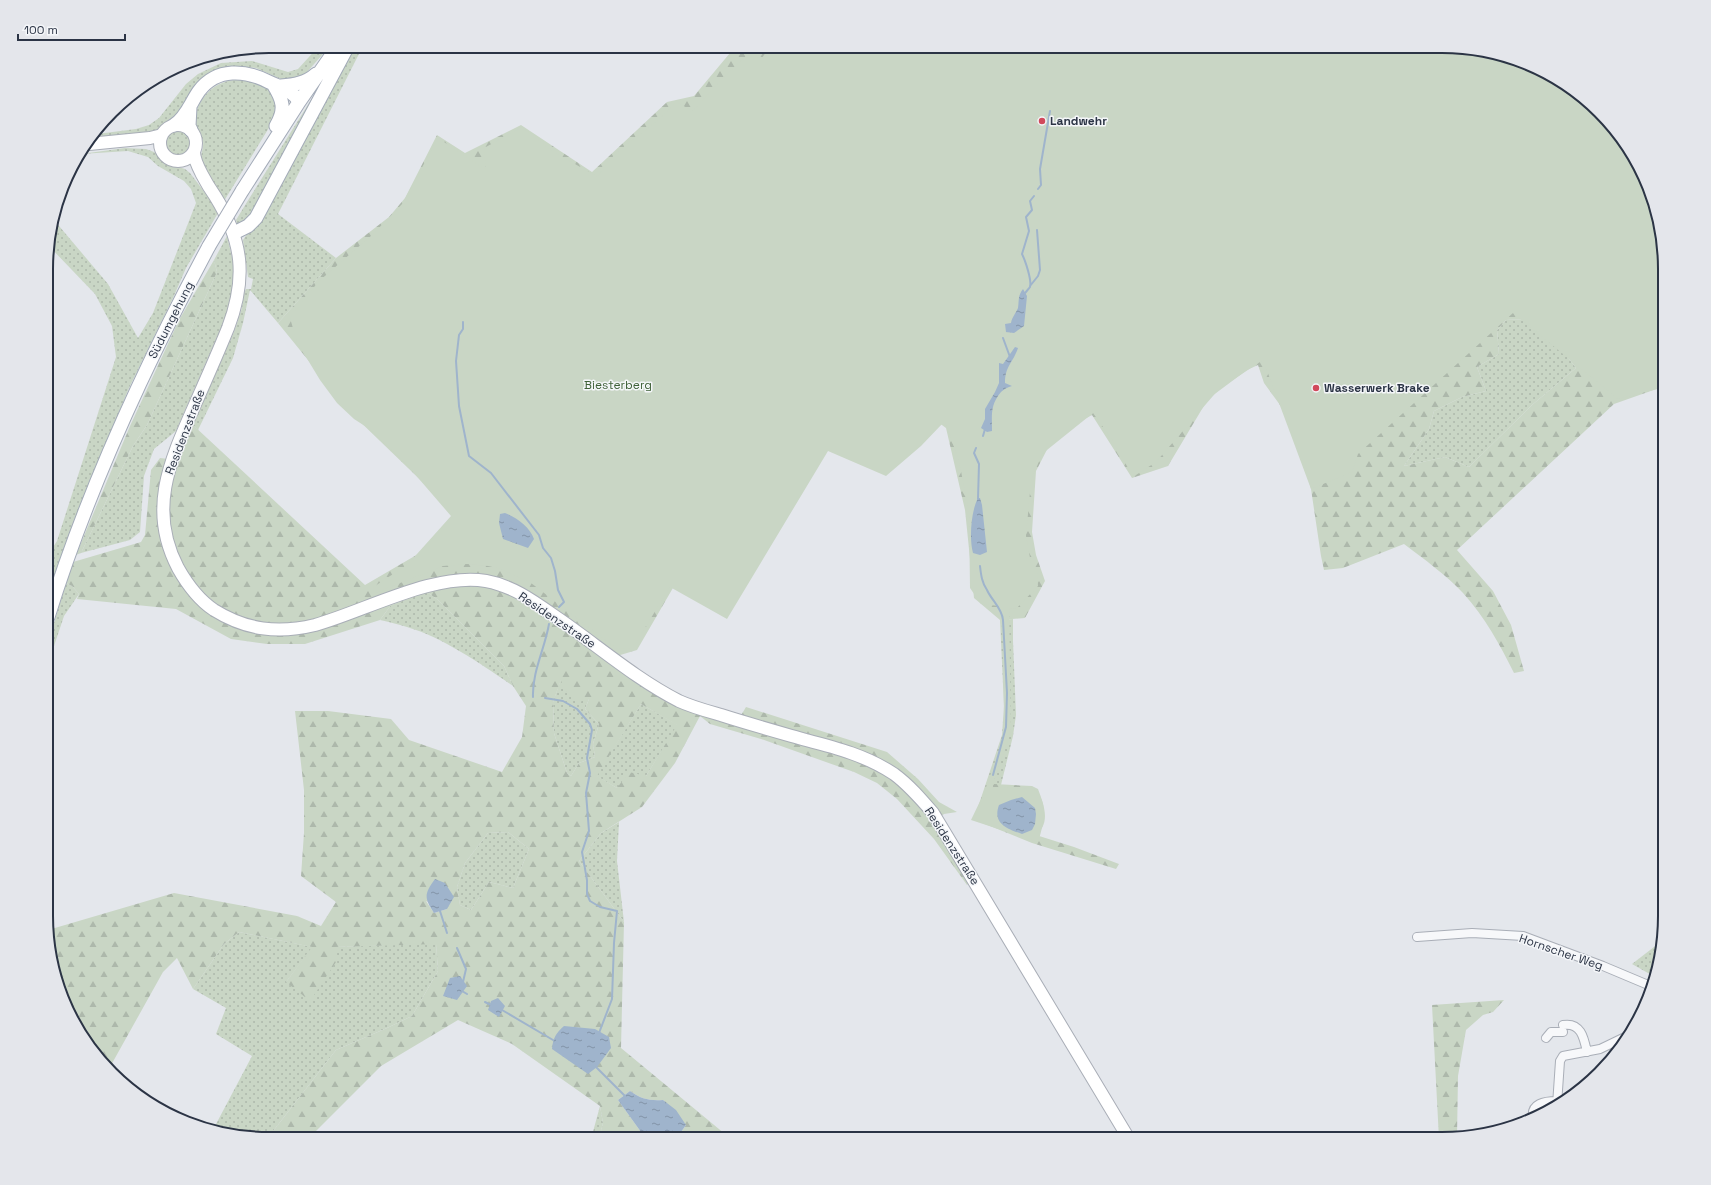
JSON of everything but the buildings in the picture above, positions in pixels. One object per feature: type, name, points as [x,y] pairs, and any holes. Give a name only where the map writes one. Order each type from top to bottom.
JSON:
[{"type":"main road","name":"Südumgehung","points":[[53,600],[73,541],[108,454],[132,399],[172,317],[209,246],[242,191],[299,102],[333,53]]},
{"type":"main road","points":[[234,233],[248,226],[256,218],[344,53]]},
{"type":"main road","points":[[277,85],[301,83],[312,78],[326,64]]},
{"type":"main road","points":[[162,152],[160,146],[162,135],[165,130],[179,122],[200,90],[218,76],[230,73],[250,74],[294,94],[299,102]]},
{"type":"main road","points":[[262,159],[268,141],[281,117],[283,109],[277,85]]},
{"type":"main road","points":[[124,140],[155,146],[171,160],[180,161],[188,158],[194,152],[196,140],[189,126],[190,107]]},
{"type":"main road","points":[[174,125],[182,125],[191,130]]},
{"type":"main road","points":[[93,144],[150,138],[162,135]]},
{"type":"main road","name":"Residenzstraße","points":[[194,152],[194,157],[205,181],[219,202],[234,233],[240,258],[241,283],[236,308],[178,443],[169,468],[164,493],[166,536],[172,556],[182,577],[203,603],[231,621],[252,627],[290,629],[315,625],[430,585],[453,580],[484,581],[503,586],[530,598],[645,680],[680,702],[734,720],[845,751],[880,765],[896,775],[910,787],[933,813],[1125,1132]]},
{"type":"main road","name":"Residenzstraße","points":[[180,161],[185,163],[197,176],[205,181]]},
{"type":"street","name":"Hornscher Weg","points":[[1418,937],[1472,933],[1523,936],[1603,966],[1647,985]]},
{"type":"street","points":[[1546,1038],[1552,1032],[1573,1025],[1577,1026],[1583,1035],[1587,1052]]},
{"type":"street","points":[[1557,1099],[1560,1061],[1563,1056],[1587,1052],[1611,1045],[1618,1041]]},
{"type":"street","points":[[1533,1112],[1537,1104],[1551,1102]]},
{"type":"green space","points":[[313,53],[324,53],[307,72],[295,80],[283,80],[256,68],[239,66],[220,70],[176,118],[154,133],[97,138],[101,133],[136,129],[149,125],[159,118],[186,84],[198,74],[221,63],[252,61],[288,72],[298,69]]},
{"type":"green space","points":[[348,53],[359,53],[278,214],[336,258],[278,323],[250,290],[243,323],[233,358],[198,430],[193,425],[234,332],[242,308],[244,293],[246,289],[251,289],[253,279],[248,277],[243,240]]},
{"type":"green space","name":"Biesterberg","points":[[730,53],[940,53],[1647,201],[1654,227],[1658,255],[1658,388],[1614,404],[1457,550],[1493,591],[1511,625],[1524,671],[1514,673],[1485,621],[1463,593],[1427,561],[1404,544],[1343,568],[1324,570],[1311,489],[1302,453],[1288,416],[1264,383],[1258,365],[1247,370],[1208,399],[1168,466],[1132,478],[1092,415],[1054,436],[1036,471],[1032,532],[1036,555],[1045,581],[1025,618],[1000,620],[974,598],[965,510],[946,428],[919,408],[809,383],[688,562],[637,650],[617,656],[656,693],[700,715],[740,717],[746,707],[887,752],[918,779],[939,802],[957,812],[944,814],[934,822],[970,882],[967,885],[934,839],[897,799],[877,783],[854,772],[761,739],[710,724],[700,716],[675,763],[642,807],[601,833],[579,861],[624,922],[621,1048],[723,1132],[681,1132],[686,1125],[663,1100],[646,1099],[630,1091],[618,1100],[641,1132],[601,1132],[603,1123],[600,1106],[512,1044],[458,1020],[381,1066],[315,1132],[272,1132],[336,1050],[412,1016],[438,971],[436,944],[335,947],[338,959],[310,1001],[286,982],[312,947],[239,932],[224,944],[193,989],[177,958],[163,972],[112,1064],[89,1036],[69,999],[60,972],[53,929],[174,893],[297,916],[321,926],[336,902],[301,876],[304,833],[304,790],[295,711],[328,711],[391,719],[409,740],[502,772],[522,737],[526,706],[513,686],[504,666],[438,600],[427,592],[391,605],[380,620],[305,644],[267,644],[231,639],[176,609],[77,599],[79,594],[72,586],[66,583],[73,562],[141,542],[145,535],[151,470],[160,458],[177,460],[193,425],[365,585],[473,522],[437,496],[351,413],[278,323],[336,258],[389,217],[405,198],[437,135],[465,153],[521,125],[592,172],[667,102],[694,96]],"holes":[[[1525,319],[1555,340],[1576,368],[1532,405],[1469,467],[1445,457],[1404,466],[1429,429],[1434,411],[1462,397],[1486,391],[1477,367],[1499,354],[1497,330],[1506,320]],[[561,680],[564,689],[579,702],[589,699],[585,709],[599,724],[593,744],[595,757],[579,763],[571,776],[567,773],[554,733],[553,702]],[[641,704],[677,725],[646,776],[629,772],[617,788],[597,776]],[[508,832],[529,849],[513,888],[489,882],[471,910],[460,905],[457,887],[465,863],[488,833]],[[426,901],[447,909],[434,913]]]},
{"type":"green space","name":"Biesterberg","points":[[765,53],[1456,53],[1484,57],[1512,64],[1538,75],[1562,89],[1595,116],[1622,149],[1642,186],[1651,213],[1658,255],[1658,389],[1618,399],[1513,313],[1358,454],[1352,472],[1311,489],[1263,360],[1219,389],[1156,462],[1133,477],[1113,441],[1093,413],[1042,454],[1031,481],[1026,536],[1031,563],[1037,573],[1038,586],[1016,609],[1009,608],[1011,731],[992,787],[1033,789],[1038,794],[1042,800],[1044,814],[1038,842],[971,820],[984,793],[1003,739],[1003,643],[999,606],[981,604],[970,588],[969,512],[959,461],[946,424],[943,423],[921,446],[886,476],[828,451],[727,619],[670,587],[635,644],[628,649],[616,648],[531,583],[501,569],[488,566],[467,564],[443,566],[375,593],[372,588],[408,564],[451,516],[407,465],[368,428],[354,419],[337,403],[320,380],[297,342],[290,318],[318,282],[372,235],[402,204],[437,140],[441,140],[486,170],[484,148],[522,127],[552,151],[598,177],[616,154],[663,116],[676,102],[693,111],[719,82],[746,56],[762,58]]},
{"type":"green space","points":[[336,60],[250,216],[240,225],[237,224],[236,220]]},
{"type":"green space","points":[[240,79],[254,80],[273,92],[276,99],[275,118],[224,201],[202,164],[201,157],[203,141],[196,127],[195,121],[197,109],[208,92],[219,84]]},
{"type":"green space","points":[[178,130],[187,134],[191,143],[187,152],[178,156],[169,152],[165,143],[169,134]]},
{"type":"green space","points":[[125,148],[146,149],[154,152],[165,163],[185,169],[190,173],[218,213],[186,268],[129,388],[67,539],[53,582],[53,547],[57,541],[116,357],[112,326],[95,294],[54,251],[58,224],[108,284],[138,338],[153,313],[196,203],[191,189],[184,181],[158,166],[148,157],[128,151],[87,153]]},
{"type":"green space","points":[[227,236],[235,270],[234,290],[228,312],[176,431],[154,449],[144,476],[140,532],[130,540],[81,553],[133,446],[147,425],[217,272],[214,260]]},
{"type":"green space","points":[[214,260],[217,272],[147,425],[133,446],[81,553],[76,555],[130,426],[179,320]]},
{"type":"green space","points":[[1525,319],[1555,340],[1576,368],[1532,405],[1469,467],[1445,457],[1404,466],[1429,429],[1434,411],[1462,397],[1486,391],[1477,367],[1499,354],[1497,330],[1506,320]]},
{"type":"green space","points":[[66,583],[72,586],[79,594],[64,616],[53,649],[53,626]]},
{"type":"green space","points":[[427,592],[438,600],[504,666],[513,686],[462,652],[435,638],[407,627],[380,620],[391,605]]},
{"type":"green space","points":[[1013,619],[1016,715],[1013,736],[1001,785],[980,822],[974,819],[1002,735],[1004,706],[1000,620]]},
{"type":"green space","points":[[561,679],[589,699],[585,709],[599,724],[593,744],[595,757],[579,763],[571,776],[567,773],[554,733],[553,702]]},
{"type":"green space","points":[[641,704],[678,725],[646,776],[617,788],[596,776]]},
{"type":"green space","points":[[994,784],[1032,786],[1038,789],[1044,808],[1045,818],[1042,828],[1036,835],[1074,847],[1119,864],[1116,869],[1032,843],[980,822]]},
{"type":"green space","points":[[619,822],[617,861],[624,922],[579,861],[601,833]]},
{"type":"green space","points":[[508,832],[529,849],[513,888],[489,882],[471,910],[460,905],[457,887],[465,863],[488,833]]},
{"type":"green space","points":[[239,932],[313,947],[286,982],[334,947],[436,943],[438,971],[412,1016],[336,1050],[272,1132],[255,1132],[215,1125],[252,1056],[216,1034],[226,1008],[193,989],[224,944]]},
{"type":"green space","points":[[1656,946],[1650,974],[1632,964]]},
{"type":"green space","points":[[1504,1000],[1493,1012],[1483,1015],[1466,1030],[1458,1076],[1457,1132],[1439,1132],[1432,1005]]},
{"type":"green space","points":[[600,1106],[603,1123],[601,1132],[593,1132]]},
{"type":"water","points":[[1023,289],[1027,296],[1024,326],[1014,333],[1006,332],[1005,324],[1011,323],[1018,308],[1019,296]]},
{"type":"water","points":[[1015,347],[1018,348],[1005,377],[1005,383],[1012,386],[1006,388],[997,397],[992,410],[992,431],[987,432],[981,428],[985,419],[985,409],[999,383],[999,363],[1003,364]]},
{"type":"water","points":[[978,498],[980,498],[982,505],[987,552],[980,555],[973,553],[971,540],[972,517]]},
{"type":"water","points":[[505,513],[514,517],[529,530],[534,539],[528,548],[503,539],[499,523],[500,514]]},
{"type":"water","points":[[1022,797],[1035,808],[1036,814],[1035,824],[1032,830],[1022,834],[1003,825],[998,817],[997,811],[999,805]]},
{"type":"water","points":[[435,879],[445,883],[454,897],[447,909],[434,913],[427,900],[427,892]]},
{"type":"water","points":[[460,976],[467,986],[457,1000],[443,996],[450,978]]},
{"type":"water","points":[[498,998],[505,1006],[499,1017],[488,1010],[491,1001]]},
{"type":"water","points":[[564,1026],[595,1029],[609,1037],[611,1048],[597,1067],[588,1074],[552,1049],[555,1036]]},
{"type":"water","points":[[630,1091],[646,1099],[663,1100],[676,1110],[686,1125],[681,1132],[641,1132],[618,1100]]},
{"type":"waterway","points":[[1038,189],[1041,185],[1040,169],[1050,111]]},
{"type":"waterway","points":[[1024,295],[1030,287],[1030,280],[1022,254],[1029,231],[1026,217],[1032,210],[1030,201],[1034,196]]},
{"type":"waterway","points":[[1030,286],[1038,276],[1040,270],[1037,230]]},
{"type":"waterway","points":[[463,322],[463,329],[459,335],[456,361],[459,406],[469,456],[491,473],[539,535],[543,548],[551,558],[558,590],[564,602],[559,607]]},
{"type":"waterway","points":[[1003,338],[1010,357]]},
{"type":"waterway","points":[[983,436],[985,429]]},
{"type":"waterway","points":[[976,448],[974,453],[979,464],[978,499]]},
{"type":"waterway","points":[[980,566],[984,585],[999,608],[1003,620],[1007,693],[1006,727],[993,775]]},
{"type":"waterway","points":[[533,697],[535,678],[549,624]]},
{"type":"waterway","points":[[545,698],[563,701],[577,709],[590,724],[592,730],[587,758],[590,773],[586,793],[589,831],[582,852],[587,880],[587,894],[590,901],[600,907],[617,911],[612,999],[599,1033]]},
{"type":"waterway","points":[[440,911],[447,933]]},
{"type":"waterway","points":[[457,948],[466,969],[463,982]]},
{"type":"waterway","points":[[462,991],[467,994]]},
{"type":"waterway","points":[[485,1002],[491,1005]]},
{"type":"waterway","points":[[502,1010],[553,1040]]},
{"type":"waterway","points":[[596,1067],[625,1096]]},
{"type":"place","name":"Landwehr","points":[[1042,121]]},
{"type":"place","name":"Wasserwerk Brake","points":[[1316,388]]}]
